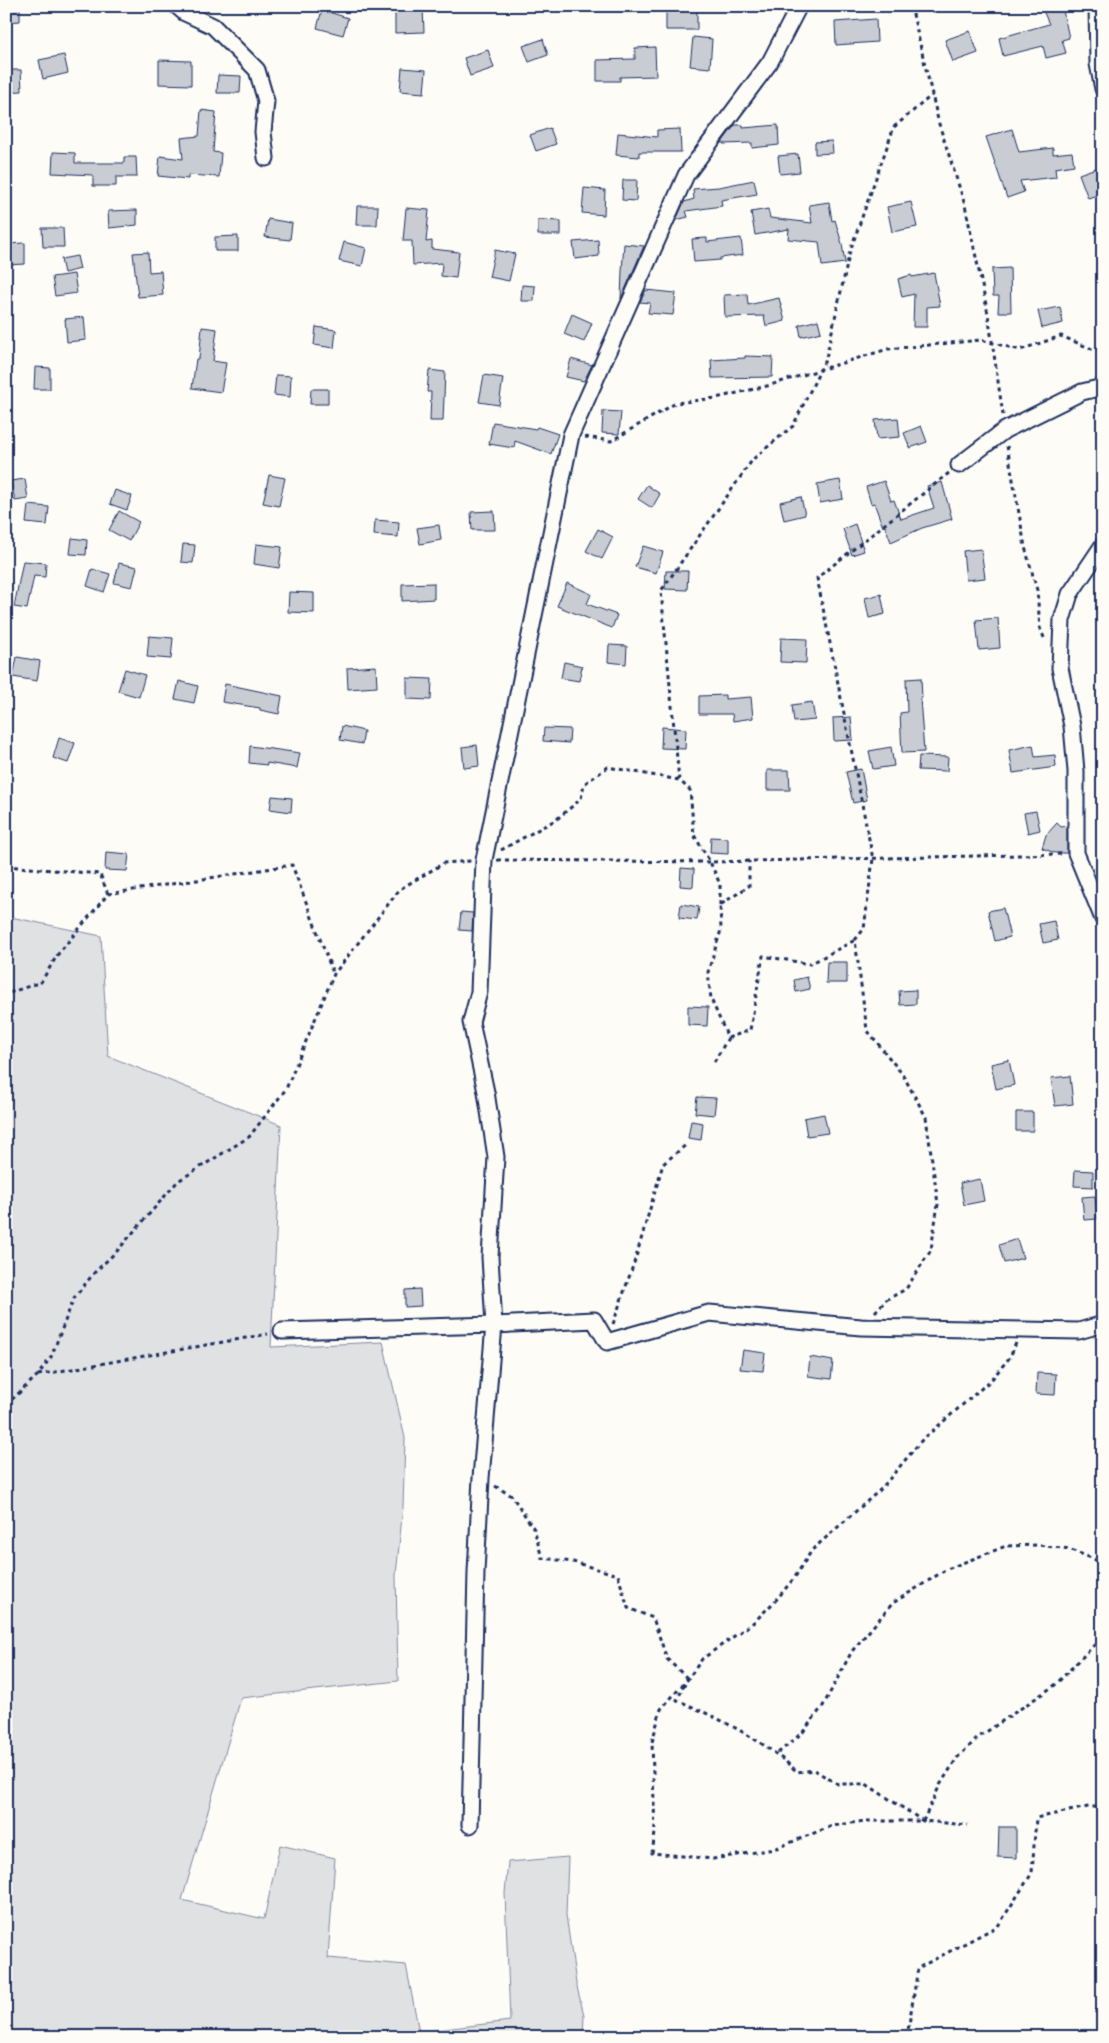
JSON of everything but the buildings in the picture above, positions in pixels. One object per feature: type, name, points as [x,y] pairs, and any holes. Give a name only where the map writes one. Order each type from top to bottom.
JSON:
[{"type":"street","points":[[177,6],[185,13],[213,26],[257,70],[266,101],[263,132],[266,158]]},
{"type":"street","points":[[470,1825],[476,1572],[481,1478],[494,1325],[490,1257],[496,1157],[486,1092],[471,1022],[479,992],[484,860],[571,435],[686,175],[770,62],[799,6]]},
{"type":"street","points":[[1097,6],[1098,64],[1103,90]]},
{"type":"street","points":[[959,465],[1005,430],[1082,392],[1103,387]]},
{"type":"street","points":[[1103,545],[1070,594],[1062,620],[1060,668],[1072,726],[1076,771],[1076,853],[1103,919]]},
{"type":"street","points":[[282,1331],[594,1320],[607,1342],[709,1313],[861,1327],[1079,1331],[1103,1324]]},
{"type":"path","points":[[911,6],[939,124],[965,205],[993,343],[1005,430],[1025,547],[1037,590],[1040,628],[1048,644]]},
{"type":"path","points":[[679,780],[660,591],[753,459],[793,426],[826,358],[850,251],[894,127],[932,95]]},
{"type":"path","points":[[571,435],[611,441],[676,403],[716,398],[768,386],[888,350],[980,340],[1020,350],[1061,336],[1092,349],[1103,349]]},
{"type":"path","points":[[714,1062],[728,1038],[750,1030],[763,956],[810,964],[855,940],[864,930],[873,859],[817,578],[959,465]]},
{"type":"path","points":[[484,860],[557,819],[582,799],[584,784],[608,767],[679,780],[690,790],[694,835],[720,884],[721,930],[708,972],[711,999],[728,1038]]},
{"type":"path","points":[[6,1405],[38,1375],[51,1357],[74,1298],[94,1273],[117,1251],[178,1181],[249,1137],[286,1088],[334,974],[400,889],[444,863],[484,860],[710,862],[1076,853]]},
{"type":"path","points":[[720,905],[749,886],[749,861]]},
{"type":"path","points":[[6,994],[41,982],[58,954],[108,894],[292,865],[334,974]]},
{"type":"path","points":[[6,866],[100,874],[108,894]]},
{"type":"path","points":[[855,940],[867,1030],[903,1075],[926,1117],[938,1204],[931,1250],[906,1289],[886,1300],[861,1327]]},
{"type":"path","points":[[607,1342],[636,1257],[663,1164],[687,1144]]},
{"type":"path","points":[[968,1825],[923,1821],[865,1821],[832,1826],[774,1849],[713,1859],[652,1853],[655,1833],[652,1742],[662,1709],[688,1679],[702,1659],[754,1622],[795,1577],[812,1550],[880,1489],[921,1441],[991,1380],[1010,1357],[1022,1329]]},
{"type":"path","points":[[38,1375],[282,1331]]},
{"type":"path","points":[[481,1478],[512,1496],[534,1530],[542,1558],[573,1562],[618,1575],[628,1608],[653,1618],[667,1659],[688,1679]]},
{"type":"path","points":[[778,1753],[803,1732],[823,1706],[852,1651],[893,1603],[947,1569],[1006,1546],[1037,1545],[1069,1549],[1103,1563]]},
{"type":"path","points":[[923,1821],[940,1785],[957,1758],[979,1737],[1055,1685],[1103,1636]]},
{"type":"path","points":[[688,1679],[677,1700],[720,1720],[778,1753],[797,1772],[814,1770],[838,1784],[866,1784],[923,1821]]},
{"type":"path","points":[[907,2037],[918,1968],[998,1926],[1032,1873],[1036,1818],[1088,1807],[1103,1807]]},
{"type":"shaded area","points":[[6,916],[101,936],[108,1056],[281,1125],[271,1347],[383,1342],[405,1438],[403,1507],[396,1575],[398,1681],[241,1698],[182,1900],[264,1919],[280,1845],[335,1858],[328,1958],[406,1965],[419,2032],[510,2021],[505,1893],[508,1862],[568,1857],[566,1915],[576,1983],[584,2015],[583,2037],[6,2037]]}]
